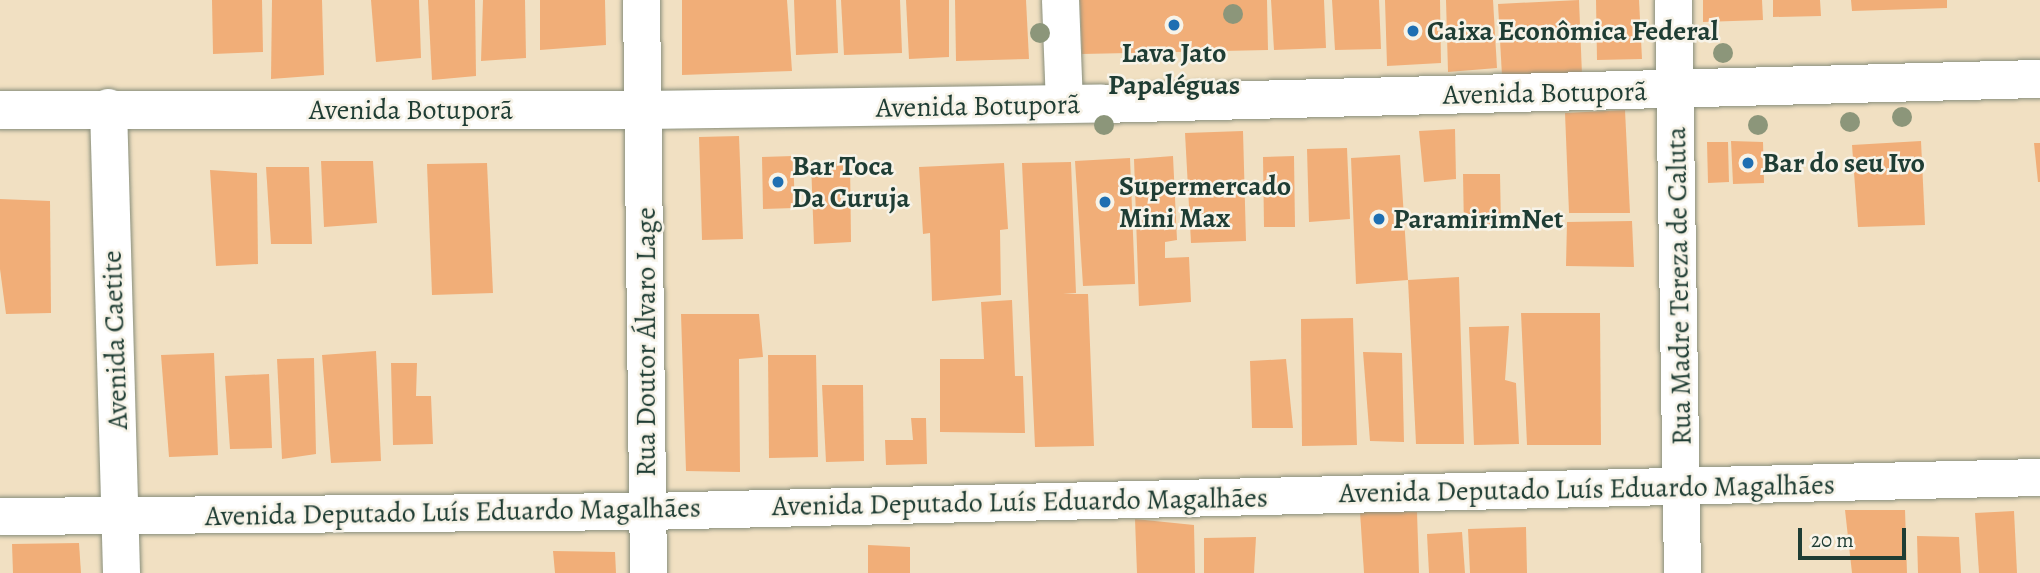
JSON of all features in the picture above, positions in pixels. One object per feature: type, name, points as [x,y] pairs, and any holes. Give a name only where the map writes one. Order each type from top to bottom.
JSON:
[{"type":"street","name":"Rua Doutor Álvaro Lage","points":[[641,0],[648,573]]},
{"type":"street","points":[[1060,0],[1064,104]]},
{"type":"street","name":"Rua Madre Tereza de Caluta","points":[[1673,0],[1682,573]]},
{"type":"street","name":"Avenida Botuporã","points":[[0,110],[108,107],[644,110],[1064,104],[2040,79]]},
{"type":"street","name":"Avenida Caetite","points":[[108,107],[121,573]]},
{"type":"street","name":"Avenida Deputado Luís Eduardo Magalhães","points":[[0,516],[647,511],[2040,477]]},
{"type":"building","points":[[212,0],[262,0],[263,52],[213,54]]},
{"type":"building","points":[[272,0],[322,0],[324,75],[271,79]]},
{"type":"building","points":[[371,0],[419,0],[421,58],[376,62]]},
{"type":"building","points":[[428,0],[475,0],[476,76],[432,80]]},
{"type":"building","points":[[483,0],[525,0],[526,58],[481,61]]},
{"type":"building","points":[[540,0],[605,0],[606,45],[540,50]]},
{"type":"building","points":[[682,0],[787,0],[792,71],[682,75]]},
{"type":"building","points":[[794,0],[836,0],[838,53],[796,55]]},
{"type":"building","points":[[841,0],[900,0],[902,53],[844,55]]},
{"type":"building","points":[[906,0],[949,0],[949,57],[909,59]]},
{"type":"building","points":[[955,0],[1026,0],[1029,59],[956,61]]},
{"type":"building","name":"Lava Jato Papaléguas","points":[[1080,0],[1267,0],[1268,50],[1082,54]]},
{"type":"building","points":[[1271,0],[1324,0],[1326,48],[1274,50]]},
{"type":"building","points":[[1332,0],[1379,0],[1381,49],[1335,50]]},
{"type":"building","name":"Caixa Econômica Federal","points":[[1385,0],[1440,0],[1441,63],[1387,66]]},
{"type":"building","points":[[1446,0],[1493,0],[1497,68],[1448,72]]},
{"type":"building","points":[[1579,0],[1582,75],[1502,76],[1498,4]]},
{"type":"building","points":[[1596,0],[1639,0],[1642,59],[1597,60]]},
{"type":"building","points":[[1703,0],[1762,0],[1763,20],[1703,22]]},
{"type":"building","points":[[1773,0],[1820,0],[1821,16],[1773,17]]},
{"type":"building","points":[[1851,0],[1947,0],[1947,8],[1852,11]]},
{"type":"building","points":[[1625,110],[1630,213],[1569,213],[1565,113]]},
{"type":"building","points":[[1455,129],[1456,179],[1424,182],[1419,131]]},
{"type":"building","points":[[1243,131],[1246,241],[1191,243],[1185,133]]},
{"type":"building","points":[[739,136],[743,239],[702,240],[699,137]]},
{"type":"building","name":"Bar do seu Ivo","points":[[1731,141],[1763,142],[1764,183],[1733,184]]},
{"type":"building","points":[[1921,141],[1925,225],[1858,227],[1852,145]]},
{"type":"building","points":[[1707,142],[1728,142],[1729,182],[1708,183]]},
{"type":"building","points":[[2034,143],[2040,143],[2040,182],[2038,182]]},
{"type":"building","points":[[1347,148],[1350,219],[1309,222],[1307,149]]},
{"type":"building","name":"ParamirimNet","points":[[1400,155],[1408,280],[1356,284],[1351,158]]},
{"type":"building","name":"Bar Toca Da Curuja","points":[[793,156],[795,208],[763,209],[762,157]]},
{"type":"building","points":[[1173,156],[1177,240],[1165,242],[1165,258],[1189,257],[1191,302],[1139,306],[1134,159]]},
{"type":"building","points":[[1294,156],[1295,227],[1264,227],[1263,157]]},
{"type":"building","name":"Supermercado Mini Max","points":[[1130,158],[1135,284],[1083,286],[1075,161]]},
{"type":"building","points":[[321,161],[373,161],[377,223],[324,227]]},
{"type":"building","points":[[850,161],[851,242],[814,244],[811,162]]},
{"type":"building","points":[[1071,162],[1076,293],[1063,294],[1088,294],[1094,446],[1035,447],[1022,163]]},
{"type":"building","points":[[487,163],[493,293],[432,295],[427,164]]},
{"type":"building","points":[[1004,163],[1008,229],[1000,230],[1001,295],[932,301],[930,233],[923,234],[919,167]]},
{"type":"building","points":[[266,167],[309,167],[312,244],[271,244]]},
{"type":"building","points":[[210,170],[257,173],[258,264],[216,266]]},
{"type":"building","points":[[1463,174],[1500,174],[1501,228],[1464,230]]},
{"type":"building","points":[[0,199],[50,201],[51,313],[6,314],[0,269]]},
{"type":"building","points":[[1632,221],[1634,267],[1566,266],[1567,222]]},
{"type":"building","points":[[1459,277],[1464,444],[1416,444],[1408,280]]},
{"type":"building","points":[[1012,300],[1015,376],[1023,376],[1025,433],[940,432],[940,359],[984,359],[981,302]]},
{"type":"building","points":[[1521,313],[1600,313],[1601,445],[1527,445]]},
{"type":"building","points":[[681,314],[759,314],[763,357],[739,359],[740,472],[686,471]]},
{"type":"building","points":[[1353,318],[1357,445],[1302,446],[1301,319]]},
{"type":"building","points":[[1509,326],[1505,380],[1516,383],[1519,444],[1474,445],[1469,327]]},
{"type":"building","points":[[376,351],[381,461],[331,463],[322,355]]},
{"type":"building","points":[[1363,352],[1402,353],[1404,442],[1370,441]]},
{"type":"building","points":[[214,353],[218,455],[169,457],[161,355]]},
{"type":"building","points":[[768,355],[816,355],[818,457],[769,458]]},
{"type":"building","points":[[314,358],[316,454],[282,459],[277,359]]},
{"type":"building","points":[[1286,359],[1293,428],[1252,428],[1250,361]]},
{"type":"building","points":[[391,363],[417,363],[416,396],[431,396],[433,444],[393,445]]},
{"type":"building","points":[[269,374],[272,448],[230,449],[225,376]]},
{"type":"building","points":[[822,385],[863,385],[864,461],[826,462]]},
{"type":"building","points":[[911,418],[926,418],[927,464],[886,465],[885,440],[913,440]]},
{"type":"building","points":[[1845,510],[1905,510],[1907,573],[1852,573]]},
{"type":"building","points":[[2014,511],[2017,573],[1979,573],[1975,513]]},
{"type":"building","points":[[1360,512],[1417,512],[1419,573],[1364,573]]},
{"type":"building","points":[[1135,519],[1194,525],[1195,573],[1137,573]]},
{"type":"building","points":[[1526,527],[1527,573],[1470,573],[1468,529]]},
{"type":"building","points":[[1462,532],[1465,573],[1429,573],[1427,534]]},
{"type":"building","points":[[1917,536],[1959,537],[1961,573],[1918,573]]},
{"type":"building","points":[[1256,537],[1254,573],[1204,573],[1204,538]]},
{"type":"building","points":[[79,543],[81,573],[13,573],[12,544]]},
{"type":"building","points":[[868,545],[910,547],[910,573],[868,573]]},
{"type":"building","points":[[553,551],[615,552],[616,573],[555,573]]},
{"type":"place","name":"Lava Jato Papaléguas","points":[[1174,25]]},
{"type":"place","name":"Caixa Econômica Federal","points":[[1413,31]]},
{"type":"place","name":"Bar do seu Ivo","points":[[1748,163]]},
{"type":"place","name":"Bar Toca Da Curuja","points":[[778,182]]},
{"type":"place","name":"Supermercado Mini Max","points":[[1105,202]]},
{"type":"place","name":"ParamirimNet","points":[[1379,219]]}]
